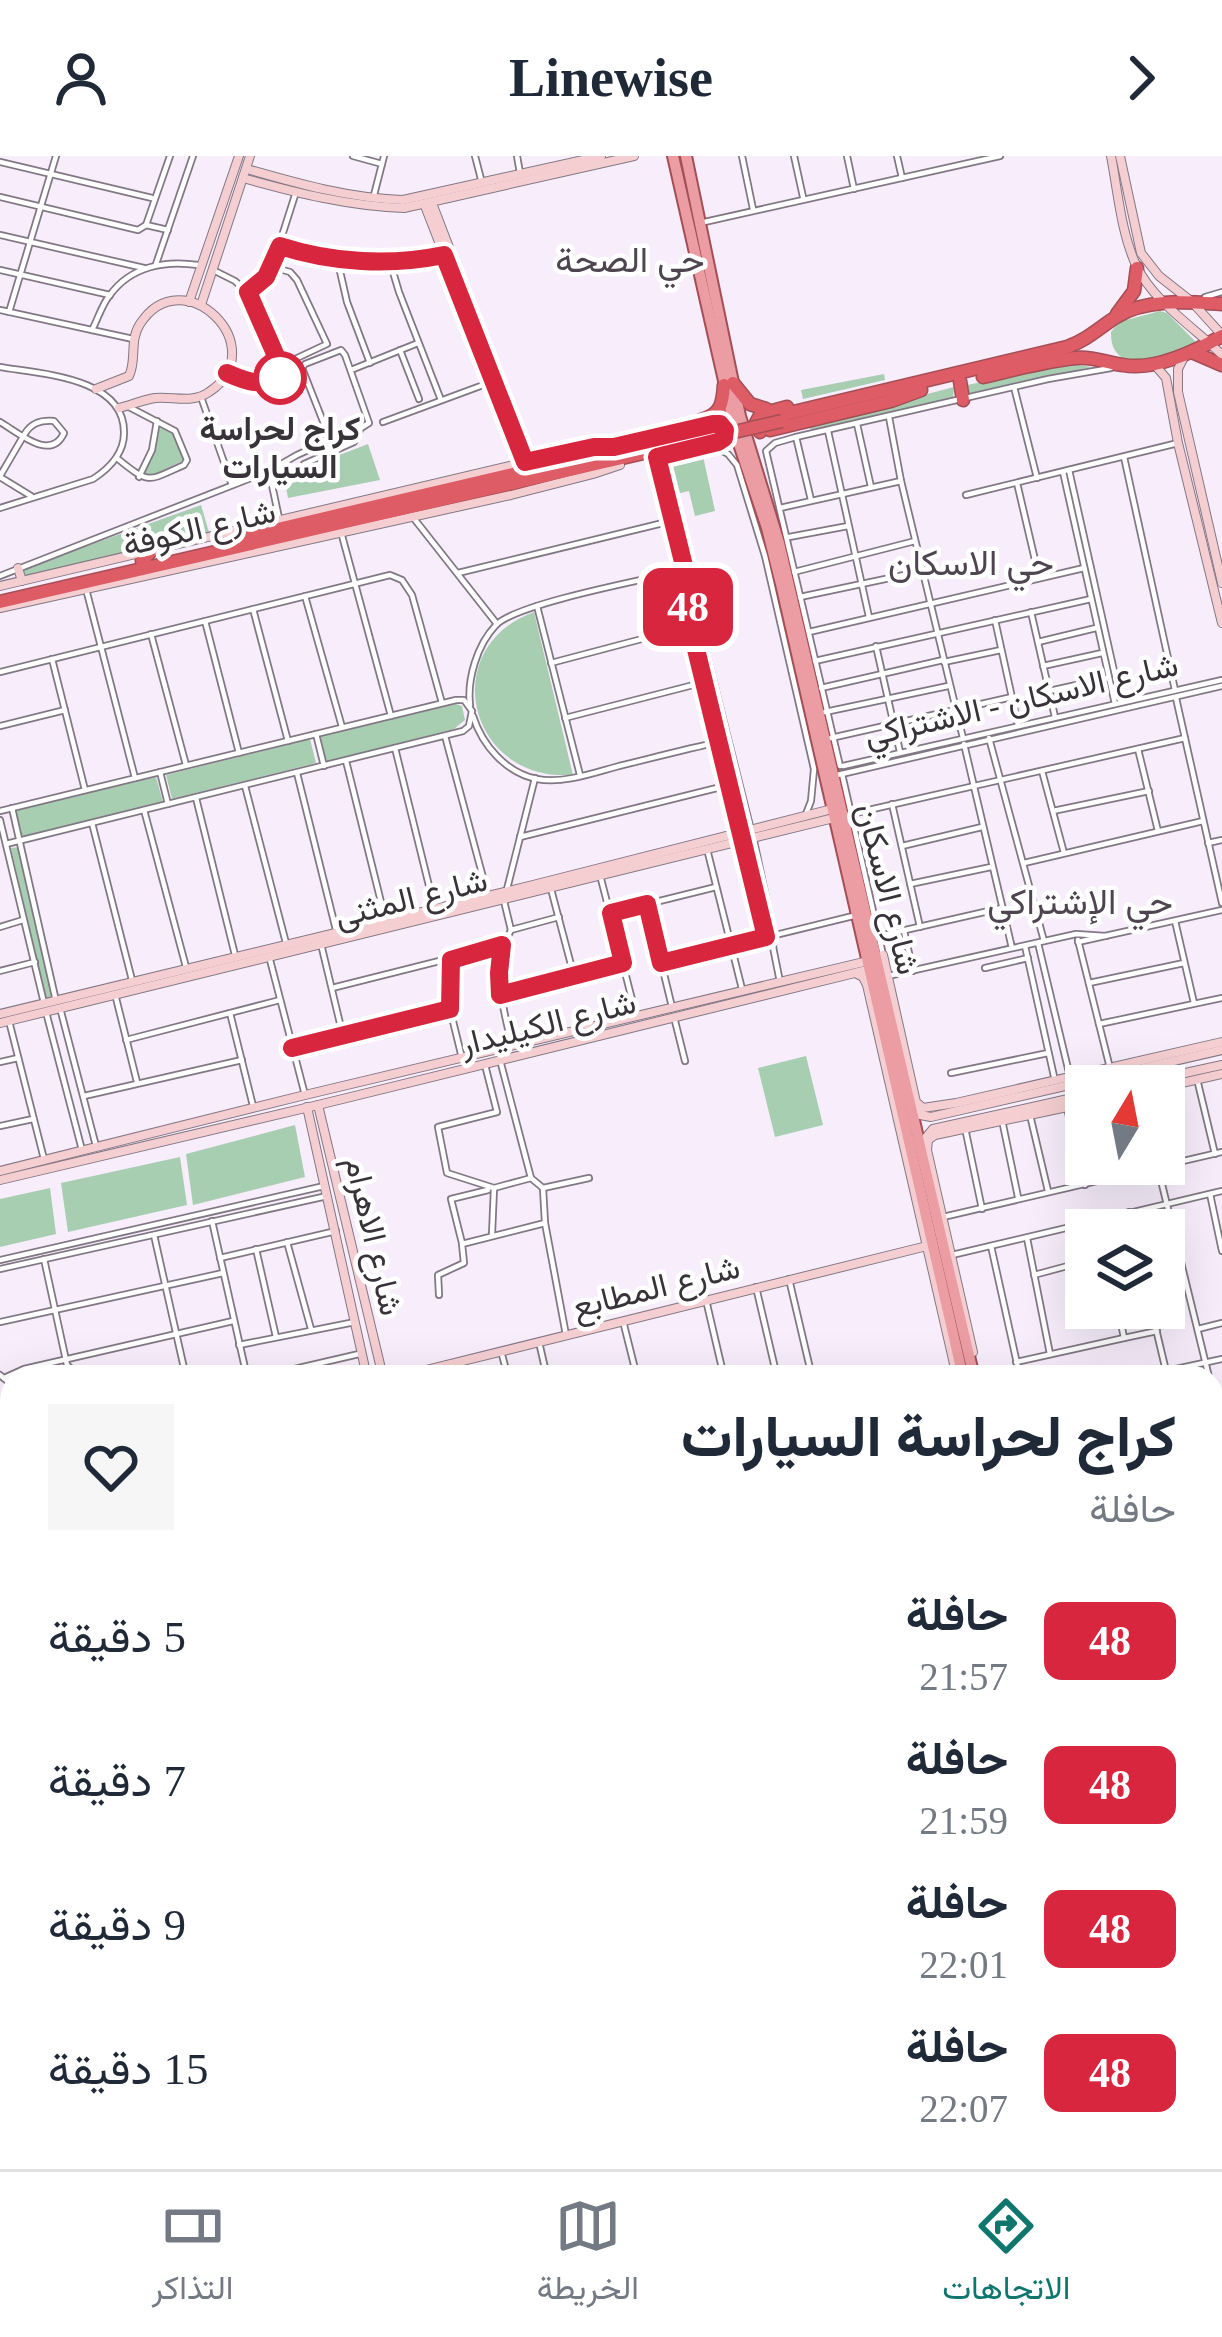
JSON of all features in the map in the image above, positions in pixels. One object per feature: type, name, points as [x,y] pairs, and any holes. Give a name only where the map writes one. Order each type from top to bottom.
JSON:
[{"type":"highway","points":[[741,436],[1084,341],[1129,301],[1137,268]]},
{"type":"highway","points":[[1108,323],[1163,300],[1222,304]]},
{"type":"highway","points":[[1108,323],[1103,347],[1119,364]]},
{"type":"highway","points":[[919,387],[1071,358],[1153,363],[1218,338]]},
{"type":"highway","points":[[1189,352],[1222,364]]},
{"type":"highway","points":[[960,381],[963,400]]},
{"type":"highway","points":[[645,440],[660,430],[712,416],[723,404],[728,384],[750,404],[789,424]]},
{"type":"highway","points":[[760,432],[758,416],[789,424]]},
{"type":"highway","points":[[720,424],[725,430],[724,438],[709,446],[620,465],[582,464],[614,447],[720,424]]},
{"type":"highway","name":"شارع الكوفة","points":[[7,598],[383,505],[690,439],[789,424]]},
{"type":"highway","name":"شارع الكوفة","points":[[145,564],[372,517],[582,464]]},
{"type":"highway","points":[[474,502],[485,491]]},
{"type":"highway","points":[[367,500],[383,505]]},
{"type":"highway","points":[[358,528],[372,517]]},
{"type":"main road","points":[[201,305],[239,156]]},
{"type":"main road","points":[[228,204],[250,156]]},
{"type":"main road","points":[[323,195],[403,200],[520,173],[540,173],[554,161],[601,156]]},
{"type":"main road","points":[[245,173],[374,207],[404,208],[540,173],[634,156]]},
{"type":"main road","points":[[674,156],[708,291]]},
{"type":"main road","points":[[686,156],[708,291]]},
{"type":"main road","points":[[1111,156],[1137,268],[1163,300],[1218,338]]},
{"type":"main road","points":[[1120,156],[1141,253],[1170,286],[1194,302],[1218,338],[1222,355]]},
{"type":"main road","points":[[245,173],[296,193],[310,192]]},
{"type":"main road","points":[[429,204],[528,462]]},
{"type":"main road","points":[[442,240],[528,462]]},
{"type":"main road","points":[[190,302],[208,268]]},
{"type":"main road","points":[[1163,300],[1170,286]]},
{"type":"main road","name":"شارع الاسكان","points":[[708,291],[741,436],[766,481],[771,527]]},
{"type":"main road","points":[[96,389],[129,376],[134,365],[133,339],[144,317],[154,309],[190,302],[222,321],[232,346],[220,383],[201,397],[150,399],[123,407]]},
{"type":"main road","points":[[1189,352],[1178,368],[1177,384],[1222,623]]},
{"type":"main road","points":[[1153,363],[1166,378],[1178,443],[1222,583]]},
{"type":"main road","name":"شارع الاسكان","points":[[741,436],[737,456],[779,542],[814,666],[875,960],[944,1236],[958,1365]]},
{"type":"main road","points":[[7,598],[86,589],[145,564],[280,521],[594,447],[614,447]]},
{"type":"main road","points":[[7,598],[22,580],[341,532],[620,465]]},
{"type":"main road","name":"شارع الاسكان","points":[[779,542],[778,589],[811,716],[833,769],[833,814],[865,909]]},
{"type":"main road","points":[[19,568],[22,580]]},
{"type":"main road","points":[[800,705],[811,716]]},
{"type":"main road","points":[[815,778],[833,769]]},
{"type":"main road","name":"شارع المثنى","points":[[58,1004],[321,944],[833,814]]},
{"type":"main road","name":"شارع المثنى","points":[[529,890],[707,849],[805,816],[833,814]]},
{"type":"main road","name":"شارع المثنى","points":[[367,929],[385,920],[505,896]]},
{"type":"main road","name":"شارع المثنى","points":[[4,1022],[133,981],[336,931],[355,932]]},
{"type":"main road","points":[[875,960],[887,977],[916,1102],[928,1109],[1181,1060],[1222,1046]]},
{"type":"main road","name":"شارع الاسكان","points":[[875,960],[882,1036],[919,1198],[945,1260]]},
{"type":"main road","name":"شارع الكيليدار","points":[[25,1169],[44,1159],[96,1146],[546,1038],[575,1036],[875,960]]},
{"type":"main road","points":[[853,969],[866,982],[882,1036]]},
{"type":"main road","name":"شارع الكيليدار","points":[[25,1169],[318,1105],[516,1056],[636,1016],[673,1012],[780,982],[853,969]]},
{"type":"main road","name":"شارع المثنى","points":[[0,1014],[45,1008]]},
{"type":"main road","points":[[516,1056],[549,1045],[552,1041],[546,1038]]},
{"type":"main road","points":[[1124,1065],[1222,1046]]},
{"type":"main road","points":[[1205,1054],[1201,1061],[1208,1068]]},
{"type":"main road","points":[[1181,1060],[1188,1067],[1185,1072]]},
{"type":"main road","points":[[1185,1074],[1222,1065]]},
{"type":"main road","points":[[1185,1083],[1222,1074]]},
{"type":"main road","points":[[909,1102],[926,1118],[1065,1080]]},
{"type":"main road","points":[[980,1118],[979,1109],[992,1103]]},
{"type":"main road","points":[[922,1148],[933,1129],[1065,1104]]},
{"type":"main road","name":"شارع الاهرام","points":[[318,1105],[380,1365]]},
{"type":"main road","name":"شارع الاهرام","points":[[307,1107],[364,1365]]},
{"type":"main road","points":[[944,1236],[926,1147],[929,1138],[1065,1107]]},
{"type":"main road","points":[[317,1152],[329,1149]]},
{"type":"main road","points":[[0,1175],[25,1169]]},
{"type":"main road","points":[[919,1198],[954,1348]]},
{"type":"main road","name":"شارع المطابع","points":[[445,1365],[927,1246]]},
{"type":"main road","points":[[945,1260],[962,1314]]},
{"type":"main road","points":[[342,1266],[350,1269],[356,1263]]},
{"type":"main road","points":[[345,1280],[358,1275]]},
{"type":"main road","name":"شارع الاسكان","points":[[947,1281],[962,1314],[974,1365]]},
{"type":"street","points":[[9,312],[56,156]]},
{"type":"street","points":[[0,197],[138,230],[146,225],[170,156]]},
{"type":"street","points":[[157,264],[193,156]]},
{"type":"street","points":[[352,156],[383,160],[373,199]]},
{"type":"street","points":[[476,156],[482,183]]},
{"type":"street","points":[[517,156],[520,173]]},
{"type":"street","points":[[742,156],[754,211]]},
{"type":"street","points":[[794,156],[804,199]]},
{"type":"street","points":[[847,156],[854,189]]},
{"type":"street","points":[[897,156],[902,178]]},
{"type":"street","points":[[949,156],[951,167]]},
{"type":"street","points":[[700,223],[1000,156]]},
{"type":"street","points":[[0,162],[155,199]]},
{"type":"street","points":[[248,292],[272,267],[296,193]]},
{"type":"street","points":[[146,225],[168,230]]},
{"type":"street","points":[[0,235],[144,268]]},
{"type":"street","points":[[280,246],[337,258],[390,262],[444,255]]},
{"type":"street","points":[[337,258],[347,302],[370,363]]},
{"type":"street","points":[[92,330],[110,295],[144,268],[176,262],[208,268],[248,292],[280,365],[280,378],[270,382],[247,382],[227,373]]},
{"type":"street","points":[[390,262],[441,400]]},
{"type":"street","points":[[272,267],[290,272],[297,280],[327,344],[280,365]]},
{"type":"street","points":[[0,270],[110,295]]},
{"type":"street","points":[[1194,302],[1222,292]]},
{"type":"street","points":[[0,310],[133,339]]},
{"type":"street","points":[[351,370],[419,343]]},
{"type":"street","points":[[0,576],[269,471],[328,441],[302,370],[339,350],[369,423],[354,442],[304,464]]},
{"type":"street","points":[[400,350],[419,399]]},
{"type":"street","points":[[789,424],[828,431],[1119,364]]},
{"type":"street","points":[[0,367],[85,383],[175,431],[188,460],[151,479],[140,477],[117,458]]},
{"type":"street","points":[[383,422],[494,381]]},
{"type":"street","points":[[1014,388],[1037,478]]},
{"type":"street","points":[[201,397],[232,485]]},
{"type":"street","points":[[0,508],[94,479],[106,470],[123,441],[123,407]]},
{"type":"street","points":[[889,418],[1012,949]]},
{"type":"street","points":[[0,422],[24,435],[48,446],[58,443],[64,433],[57,423],[30,426],[24,435],[0,477],[34,498]]},
{"type":"street","points":[[140,477],[157,422]]},
{"type":"street","points":[[789,424],[766,451],[766,481],[780,508],[779,542],[794,572],[831,738],[833,769],[851,814],[865,909],[878,936],[875,960]]},
{"type":"street","points":[[789,424],[811,500]]},
{"type":"street","points":[[857,424],[871,487]]},
{"type":"street","points":[[828,431],[868,617]]},
{"type":"street","points":[[966,495],[1178,443]]},
{"type":"street","points":[[709,446],[737,456],[778,589],[815,778],[805,816]]},
{"type":"street","points":[[887,977],[1041,942],[1106,936],[1222,907],[1124,457]]},
{"type":"street","points":[[653,458],[729,784],[763,879],[780,982]]},
{"type":"street","points":[[653,458],[770,936]]},
{"type":"street","points":[[269,471],[280,521]]},
{"type":"street","points":[[1066,471],[1084,568],[1118,703]]},
{"type":"street","points":[[1066,471],[1118,703]]},
{"type":"street","points":[[780,508],[901,481]]},
{"type":"street","points":[[1017,483],[1040,578]]},
{"type":"street","points":[[412,516],[496,624]]},
{"type":"street","points":[[458,573],[665,523]]},
{"type":"street","points":[[779,542],[848,526]]},
{"type":"street","points":[[341,532],[391,716]]},
{"type":"street","points":[[794,572],[915,541]]},
{"type":"street","points":[[809,632],[1084,568]]},
{"type":"street","points":[[800,598],[923,571]]},
{"type":"street","points":[[677,572],[537,606],[496,624],[472,670],[472,711],[489,748],[506,764],[535,778],[580,776],[719,742]]},
{"type":"street","points":[[0,672],[391,575],[408,586],[442,703]]},
{"type":"street","points":[[86,589],[135,778]]},
{"type":"street","points":[[305,596],[342,728]]},
{"type":"street","points":[[814,666],[876,646],[1091,599]]},
{"type":"street","points":[[537,606],[580,776]]},
{"type":"street","points":[[253,609],[288,741]]},
{"type":"street","points":[[1031,612],[1054,718]]},
{"type":"street","points":[[995,620],[1018,726]]},
{"type":"street","points":[[205,621],[239,753]]},
{"type":"street","points":[[551,663],[691,626]]},
{"type":"street","points":[[1038,642],[1098,627]]},
{"type":"street","points":[[151,634],[186,766]]},
{"type":"street","points":[[876,646],[900,753]]},
{"type":"street","points":[[821,688],[1001,650]]},
{"type":"street","points":[[1043,666],[1104,652]]},
{"type":"street","points":[[52,659],[85,790]]},
{"type":"street","points":[[1048,691],[1109,678]]},
{"type":"street","points":[[565,718],[705,682]]},
{"type":"street","name":"شارع الاسكان - الاشتراكي","points":[[833,769],[1222,683]]},
{"type":"street","points":[[825,712],[949,686]]},
{"type":"street","points":[[831,738],[1012,697]]},
{"type":"street","points":[[0,811],[460,699],[472,711],[466,730],[446,736],[6,844]]},
{"type":"street","name":"شارع الاسكان - الاشتراكي","points":[[833,769],[1145,700]]},
{"type":"street","points":[[0,726],[65,710]]},
{"type":"street","points":[[316,734],[324,766]]},
{"type":"street","points":[[446,736],[488,896]]},
{"type":"street","points":[[989,738],[1024,863],[1067,1065]]},
{"type":"street","points":[[851,814],[1185,738]]},
{"type":"street","points":[[395,748],[435,909]]},
{"type":"street","points":[[1138,749],[1159,831]]},
{"type":"street","points":[[346,760],[385,920]]},
{"type":"street","points":[[1042,771],[1064,854]]},
{"type":"street","points":[[160,772],[169,804]]},
{"type":"street","points":[[297,773],[336,931]]},
{"type":"street","points":[[512,1046],[500,995],[502,945],[511,930],[505,896],[535,778]]},
{"type":"street","points":[[520,837],[729,784]]},
{"type":"street","points":[[245,786],[286,945]]},
{"type":"street","points":[[1053,811],[1149,791]]},
{"type":"street","points":[[196,798],[236,957]]},
{"type":"street","points":[[892,804],[920,927]]},
{"type":"street","points":[[12,808],[96,1146]]},
{"type":"street","points":[[144,810],[187,969]]},
{"type":"street","points":[[0,820],[82,1150]]},
{"type":"street","points":[[1024,863],[1203,821]]},
{"type":"street","points":[[92,823],[133,981]]},
{"type":"street","points":[[902,846],[982,827]]},
{"type":"street","points":[[1208,843],[1222,840]]},
{"type":"street","points":[[707,849],[743,991]]},
{"type":"street","points":[[910,884],[991,867]]},
{"type":"street","points":[[600,875],[636,1016]]},
{"type":"street","points":[[753,881],[763,879]]},
{"type":"street","points":[[611,913],[716,887]]},
{"type":"street","points":[[550,888],[574,976]]},
{"type":"street","points":[[647,904],[685,1061]]},
{"type":"street","points":[[878,936],[1002,908]]},
{"type":"street","points":[[661,963],[865,909]]},
{"type":"street","points":[[511,930],[559,917]]},
{"type":"street","points":[[0,927],[25,920]]},
{"type":"street","points":[[1175,921],[1194,1004]]},
{"type":"street","points":[[904,931],[913,971]]},
{"type":"street","points":[[1077,938],[1108,1065]]},
{"type":"street","points":[[321,944],[344,1036]]},
{"type":"street","points":[[332,988],[502,945]]},
{"type":"street","points":[[1025,946],[1056,1084]]},
{"type":"street","points":[[269,956],[304,1095]]},
{"type":"street","points":[[985,968],[1028,958]]},
{"type":"street","points":[[451,960],[450,1009],[462,1058]]},
{"type":"street","points":[[0,971],[35,962]]},
{"type":"street","points":[[500,995],[623,963]]},
{"type":"street","points":[[1089,983],[1184,963]]},
{"type":"street","points":[[115,994],[137,1084]]},
{"type":"street","points":[[1099,1024],[1222,998]]},
{"type":"street","points":[[126,1040],[280,1000]]},
{"type":"street","points":[[292,1048],[450,1009]]},
{"type":"street","points":[[230,1013],[254,1108]]},
{"type":"street","points":[[4,1022],[44,1159]]},
{"type":"street","points":[[951,1073],[1048,1053]]},
{"type":"street","points":[[0,1062],[18,1058]]},
{"type":"street","points":[[84,1096],[242,1060]]},
{"type":"street","points":[[500,1060],[531,1178],[543,1188],[544,1223],[566,1335]]},
{"type":"street","points":[[484,1064],[497,1112],[438,1127],[447,1173],[494,1188]]},
{"type":"street","points":[[1185,1161],[1218,1153],[1197,1079]]},
{"type":"street","points":[[1030,1115],[1049,1193]]},
{"type":"street","points":[[0,1126],[33,1119]]},
{"type":"street","points":[[1002,1120],[1018,1199]]},
{"type":"street","points":[[965,1128],[982,1209]]},
{"type":"street","points":[[439,1295],[438,1276],[464,1263],[451,1199],[531,1178]]},
{"type":"street","points":[[543,1188],[589,1178]]},
{"type":"street","points":[[943,1217],[1085,1185]]},
{"type":"street","points":[[1162,1185],[1206,1363]]},
{"type":"street","points":[[492,1237],[494,1188]]},
{"type":"street","points":[[0,1269],[326,1191]]},
{"type":"street","points":[[0,1260],[326,1191]]},
{"type":"street","points":[[1141,1209],[1222,1191]]},
{"type":"street","points":[[1210,1194],[1222,1251]]},
{"type":"street","points":[[212,1221],[244,1365]]},
{"type":"street","points":[[462,1244],[544,1223]]},
{"type":"street","points":[[945,1260],[1065,1229]]},
{"type":"street","points":[[220,1258],[336,1231]]},
{"type":"street","points":[[154,1234],[183,1365]]},
{"type":"street","points":[[109,1236],[111,1244]]},
{"type":"street","points":[[1027,1238],[1050,1354]]},
{"type":"street","points":[[89,1240],[94,1243],[92,1249]]},
{"type":"street","points":[[287,1242],[311,1330]]},
{"type":"street","points":[[991,1246],[1017,1365]]},
{"type":"street","points":[[256,1249],[276,1338]]},
{"type":"street","points":[[44,1259],[69,1365]]},
{"type":"street","points":[[1034,1275],[1065,1267]]},
{"type":"street","points":[[0,1322],[223,1273]]},
{"type":"street","points":[[789,1279],[809,1365]]},
{"type":"street","points":[[756,1287],[774,1365]]},
{"type":"street","points":[[706,1300],[721,1365]]},
{"type":"street","points":[[43,1365],[233,1321]]},
{"type":"street","points":[[623,1321],[634,1365]]},
{"type":"street","points":[[239,1345],[355,1322]]},
{"type":"street","points":[[1198,1329],[1222,1323]]},
{"type":"street","points":[[1122,1329],[1124,1338]]},
{"type":"street","points":[[1016,1362],[1157,1331],[1165,1365]]},
{"type":"street","points":[[538,1342],[545,1365]]},
{"type":"street","points":[[501,1351],[505,1365]]},
{"type":"street","points":[[310,1365],[361,1353]]},
{"type":"street","points":[[1196,1365],[1222,1359]]},
{"type":"green space","points":[[1160,311],[1194,345],[1142,360],[1120,356],[1111,332],[1119,322]]},
{"type":"green space","points":[[1072,364],[1092,367],[966,394],[967,385]]},
{"type":"green space","points":[[884,374],[885,380],[803,399],[801,390]]},
{"type":"green space","points":[[954,387],[953,398],[813,430],[805,426]]},
{"type":"green space","points":[[161,428],[173,434],[184,460],[150,477],[143,474]]},
{"type":"green space","points":[[368,444],[380,480],[288,498],[280,478]]},
{"type":"green space","points":[[703,456],[715,511],[695,516],[689,491],[672,495],[665,465]]},
{"type":"green space","points":[[201,505],[209,532],[25,578],[23,569]]},
{"type":"green space","points":[[534,612],[573,775],[537,772],[509,758],[489,736],[477,710],[475,682],[484,654],[503,630]]},
{"type":"green space","points":[[462,706],[465,720],[454,729],[326,762],[320,736]]},
{"type":"green space","points":[[310,739],[316,763],[172,799],[166,775]]},
{"type":"green space","points":[[156,777],[163,802],[22,837],[14,810]]},
{"type":"green space","points":[[18,847],[52,997],[46,999],[11,848]]},
{"type":"green space","points":[[806,1056],[823,1125],[775,1137],[758,1068]]},
{"type":"green space","points":[[295,1125],[305,1177],[193,1205],[186,1154]]},
{"type":"green space","points":[[180,1157],[187,1205],[68,1232],[61,1183]]},
{"type":"green space","points":[[50,1188],[56,1234],[0,1247],[0,1199]]},
{"type":"bus line","name":"48","points":[[227,373],[247,382],[280,378],[280,365],[248,292],[266,277],[280,246],[377,261],[444,255],[525,462],[713,424],[725,430],[724,438],[709,446],[657,457],[694,606],[686,608],[766,937],[661,963],[647,904],[611,913],[623,963],[500,995],[502,945],[451,960],[450,1009],[292,1048]]},
{"type":"place","name":"كراج لحراسة السيارات","points":[[280,378]]},
{"type":"district","name":"حي الصحة","points":[[630,260]]},
{"type":"district","name":"حي الاسكان","points":[[971,563]]},
{"type":"district","name":"حي الإشتراكي","points":[[1080,902]]}]
